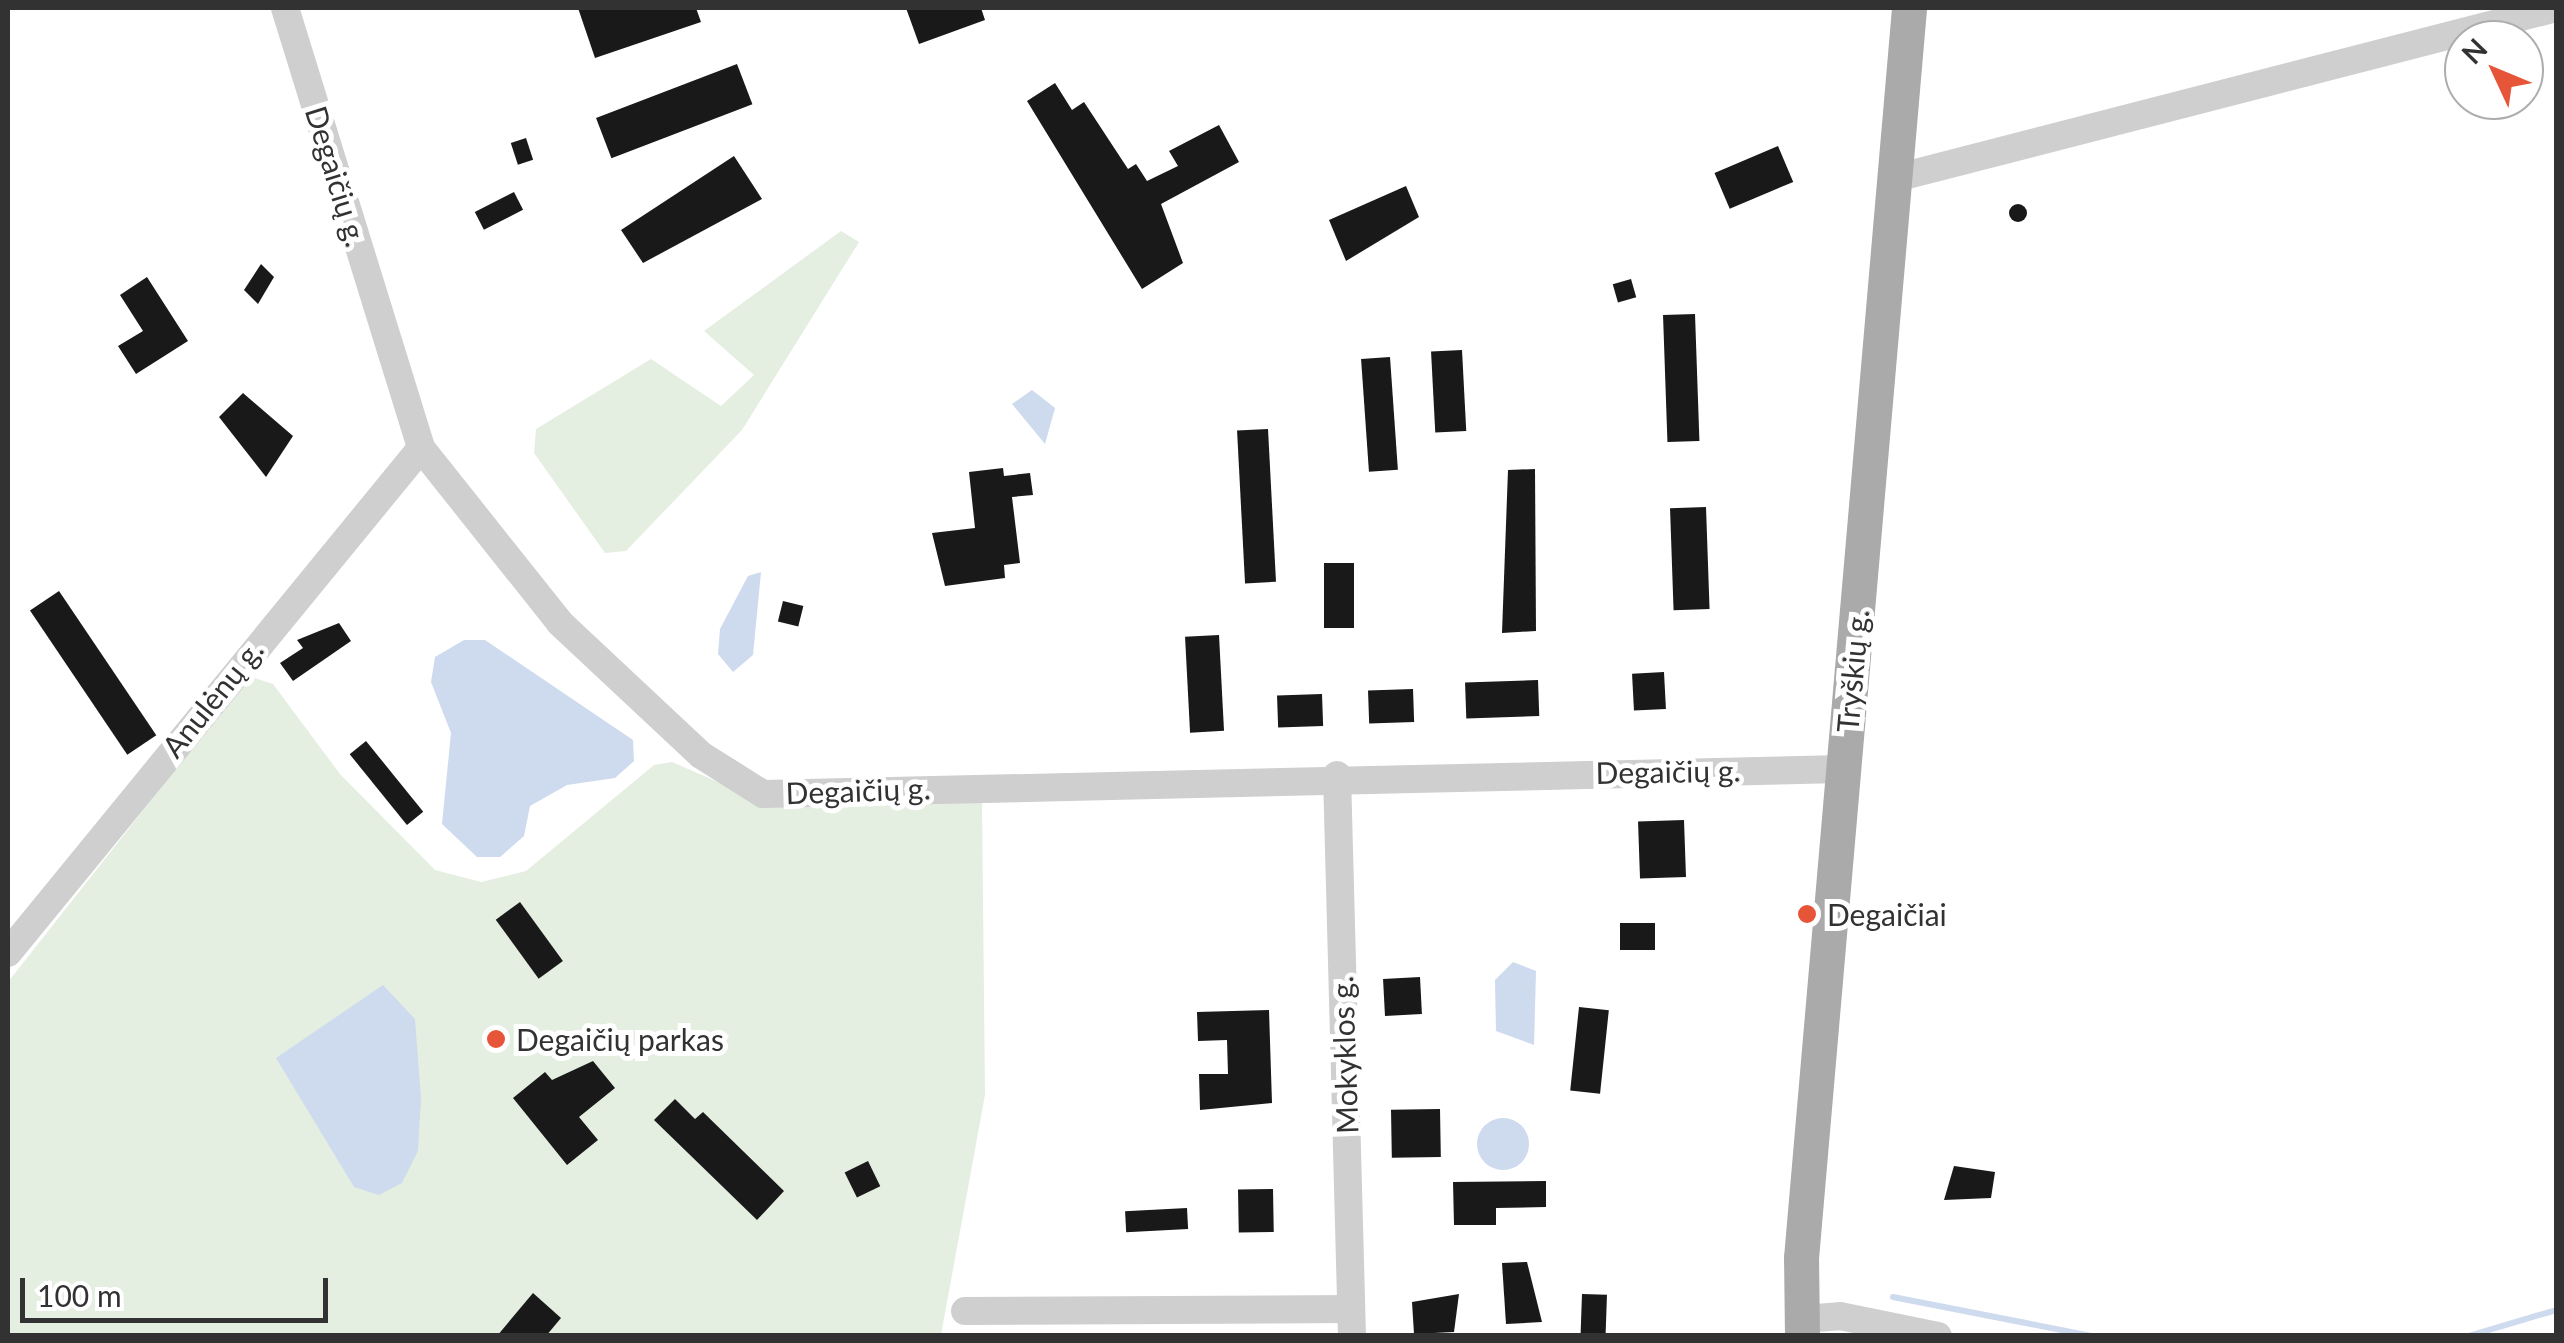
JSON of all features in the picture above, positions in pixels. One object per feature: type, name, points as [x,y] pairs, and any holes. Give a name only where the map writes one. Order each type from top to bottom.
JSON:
[{"type":"main road","name":"Tryškių g.","points":[[1801,1327],[1909,8]]},
{"type":"street","name":"Degaičių g.","points":[[284,8],[421,448],[560,623],[701,755],[763,794],[1337,775],[1844,769]]},
{"type":"street","points":[[1896,178],[2556,8]]},
{"type":"street","name":"Anulėnų g.","points":[[8,954],[421,448]]},
{"type":"street","name":"Mokyklos g.","points":[[1337,775],[1351,1322]]},
{"type":"street","points":[[965,1311],[1351,1322]]},
{"type":"street","points":[[1801,1327],[1840,1316],[1938,1336]]},
{"type":"green space","points":[[841,231],[859,242],[742,430],[626,551],[605,553],[534,453],[536,429],[651,359],[721,406],[754,375],[704,331]]},
{"type":"green space","name":"Degaičių parkas","points":[[249,676],[273,684],[340,774],[435,870],[481,882],[526,871],[654,765],[672,762],[773,806],[982,802],[985,1095],[941,1335],[8,1335],[8,982]]},
{"type":"water","points":[[1032,390],[1055,408],[1045,444],[1012,404]]},
{"type":"water","points":[[761,572],[753,655],[733,672],[718,654],[720,629],[748,576]]},
{"type":"water","points":[[464,640],[485,640],[633,740],[634,761],[615,778],[567,785],[530,806],[524,836],[500,857],[477,857],[442,824],[451,733],[431,682],[435,657]]},
{"type":"water","points":[[1513,962],[1536,971],[1534,1045],[1496,1031],[1495,980]]},
{"type":"water","points":[[383,985],[415,1019],[421,1098],[418,1151],[402,1183],[379,1195],[354,1187],[276,1058]]},
{"type":"water","points":[[1503,1118],[1521,1126],[1529,1144],[1521,1162],[1503,1170],[1485,1162],[1477,1144],[1485,1126]]},
{"type":"building","points":[[578,8],[696,8],[701,22],[595,58]]},
{"type":"building","points":[[906,8],[981,8],[985,20],[919,44]]},
{"type":"building","points":[[737,64],[752,104],[611,158],[596,118]]},
{"type":"building","points":[[1055,83],[1072,110],[1084,102],[1128,169],[1136,164],[1147,181],[1178,166],[1169,151],[1219,125],[1239,162],[1161,204],[1183,263],[1142,289],[1027,101]]},
{"type":"building","points":[[526,138],[533,160],[518,165],[511,143]]},
{"type":"building","points":[[1778,146],[1793,182],[1730,209],[1714,173]]},
{"type":"building","points":[[734,156],[762,199],[643,263],[621,230]]},
{"type":"building","points":[[1406,186],[1419,217],[1346,261],[1329,220]]},
{"type":"building","points":[[514,192],[523,210],[484,230],[475,212]]},
{"type":"building","points":[[2018,204],[2027,213],[2018,222],[2009,213]]},
{"type":"building","points":[[261,264],[274,277],[258,304],[244,290]]},
{"type":"building","points":[[147,277],[188,341],[136,374],[118,346],[143,331],[120,295]]},
{"type":"building","points":[[1631,279],[1636,297],[1618,303],[1613,284]]},
{"type":"building","points":[[1695,314],[1699,441],[1667,442],[1663,315]]},
{"type":"building","points":[[1462,350],[1466,431],[1435,433],[1431,352]]},
{"type":"building","points":[[1390,357],[1398,470],[1369,472],[1361,359]]},
{"type":"building","points":[[243,393],[293,436],[266,477],[219,417]]},
{"type":"building","points":[[1268,429],[1276,582],[1245,583],[1237,431]]},
{"type":"building","points":[[1003,468],[1004,476],[1030,473],[1033,495],[1012,497],[1020,563],[1004,565],[1005,578],[945,586],[932,533],[975,528],[969,472]]},
{"type":"building","points":[[1535,469],[1536,631],[1502,633],[1508,470]]},
{"type":"building","points":[[1706,507],[1710,609],[1674,610],[1670,508]]},
{"type":"building","points":[[1324,563],[1354,563],[1354,628],[1324,628]]},
{"type":"building","points":[[59,591],[156,735],[127,755],[30,611]]},
{"type":"building","points":[[783,601],[803,606],[798,626],[778,621]]},
{"type":"building","points":[[339,623],[351,641],[293,681],[280,663],[303,648],[297,640]]},
{"type":"building","points":[[1219,635],[1224,731],[1190,733],[1185,637]]},
{"type":"building","points":[[1664,672],[1666,709],[1634,711],[1632,674]]},
{"type":"building","points":[[1538,680],[1539,716],[1466,719],[1465,683]]},
{"type":"building","points":[[1413,689],[1414,722],[1369,724],[1368,691]]},
{"type":"building","points":[[1322,694],[1323,726],[1278,728],[1277,696]]},
{"type":"building","points":[[366,741],[423,812],[407,825],[350,754]]},
{"type":"building","points":[[1684,820],[1686,877],[1640,879],[1638,822]]},
{"type":"building","points":[[520,902],[563,961],[539,979],[496,920]]},
{"type":"building","points":[[1620,923],[1655,923],[1655,950],[1620,950]]},
{"type":"building","points":[[1420,977],[1422,1014],[1385,1016],[1383,979]]},
{"type":"building","points":[[1579,1007],[1609,1010],[1600,1094],[1570,1091]]},
{"type":"building","points":[[1269,1010],[1272,1103],[1200,1110],[1199,1074],[1228,1074],[1227,1040],[1198,1041],[1197,1012]]},
{"type":"building","points":[[593,1061],[615,1088],[579,1117],[598,1140],[567,1165],[513,1098],[545,1072],[552,1080]]},
{"type":"building","points":[[675,1099],[695,1119],[703,1112],[784,1191],[757,1220],[654,1120]]},
{"type":"building","points":[[1440,1109],[1441,1157],[1392,1158],[1391,1110]]},
{"type":"building","points":[[868,1161],[880,1186],[857,1198],[845,1172]]},
{"type":"building","points":[[1954,1166],[1995,1172],[1991,1198],[1944,1200]]},
{"type":"building","points":[[1546,1181],[1546,1207],[1496,1208],[1496,1225],[1454,1225],[1453,1182]]},
{"type":"building","points":[[1273,1189],[1274,1232],[1239,1233],[1238,1190]]},
{"type":"building","points":[[1187,1208],[1188,1229],[1126,1232],[1125,1211]]},
{"type":"building","points":[[1527,1262],[1542,1322],[1506,1324],[1502,1263]]},
{"type":"building","points":[[533,1293],[561,1318],[546,1336],[497,1336]]},
{"type":"building","points":[[1459,1294],[1454,1332],[1414,1334],[1412,1302]]},
{"type":"building","points":[[1582,1294],[1607,1295],[1606,1336],[1581,1335]]},
{"type":"waterway","points":[[1893,1297],[2092,1336]]},
{"type":"waterway","points":[[2469,1336],[2556,1310]]},
{"type":"place","name":"Degaičiai","points":[[1807,914]]},
{"type":"place","name":"Degaičių parkas","points":[[496,1039]]}]
